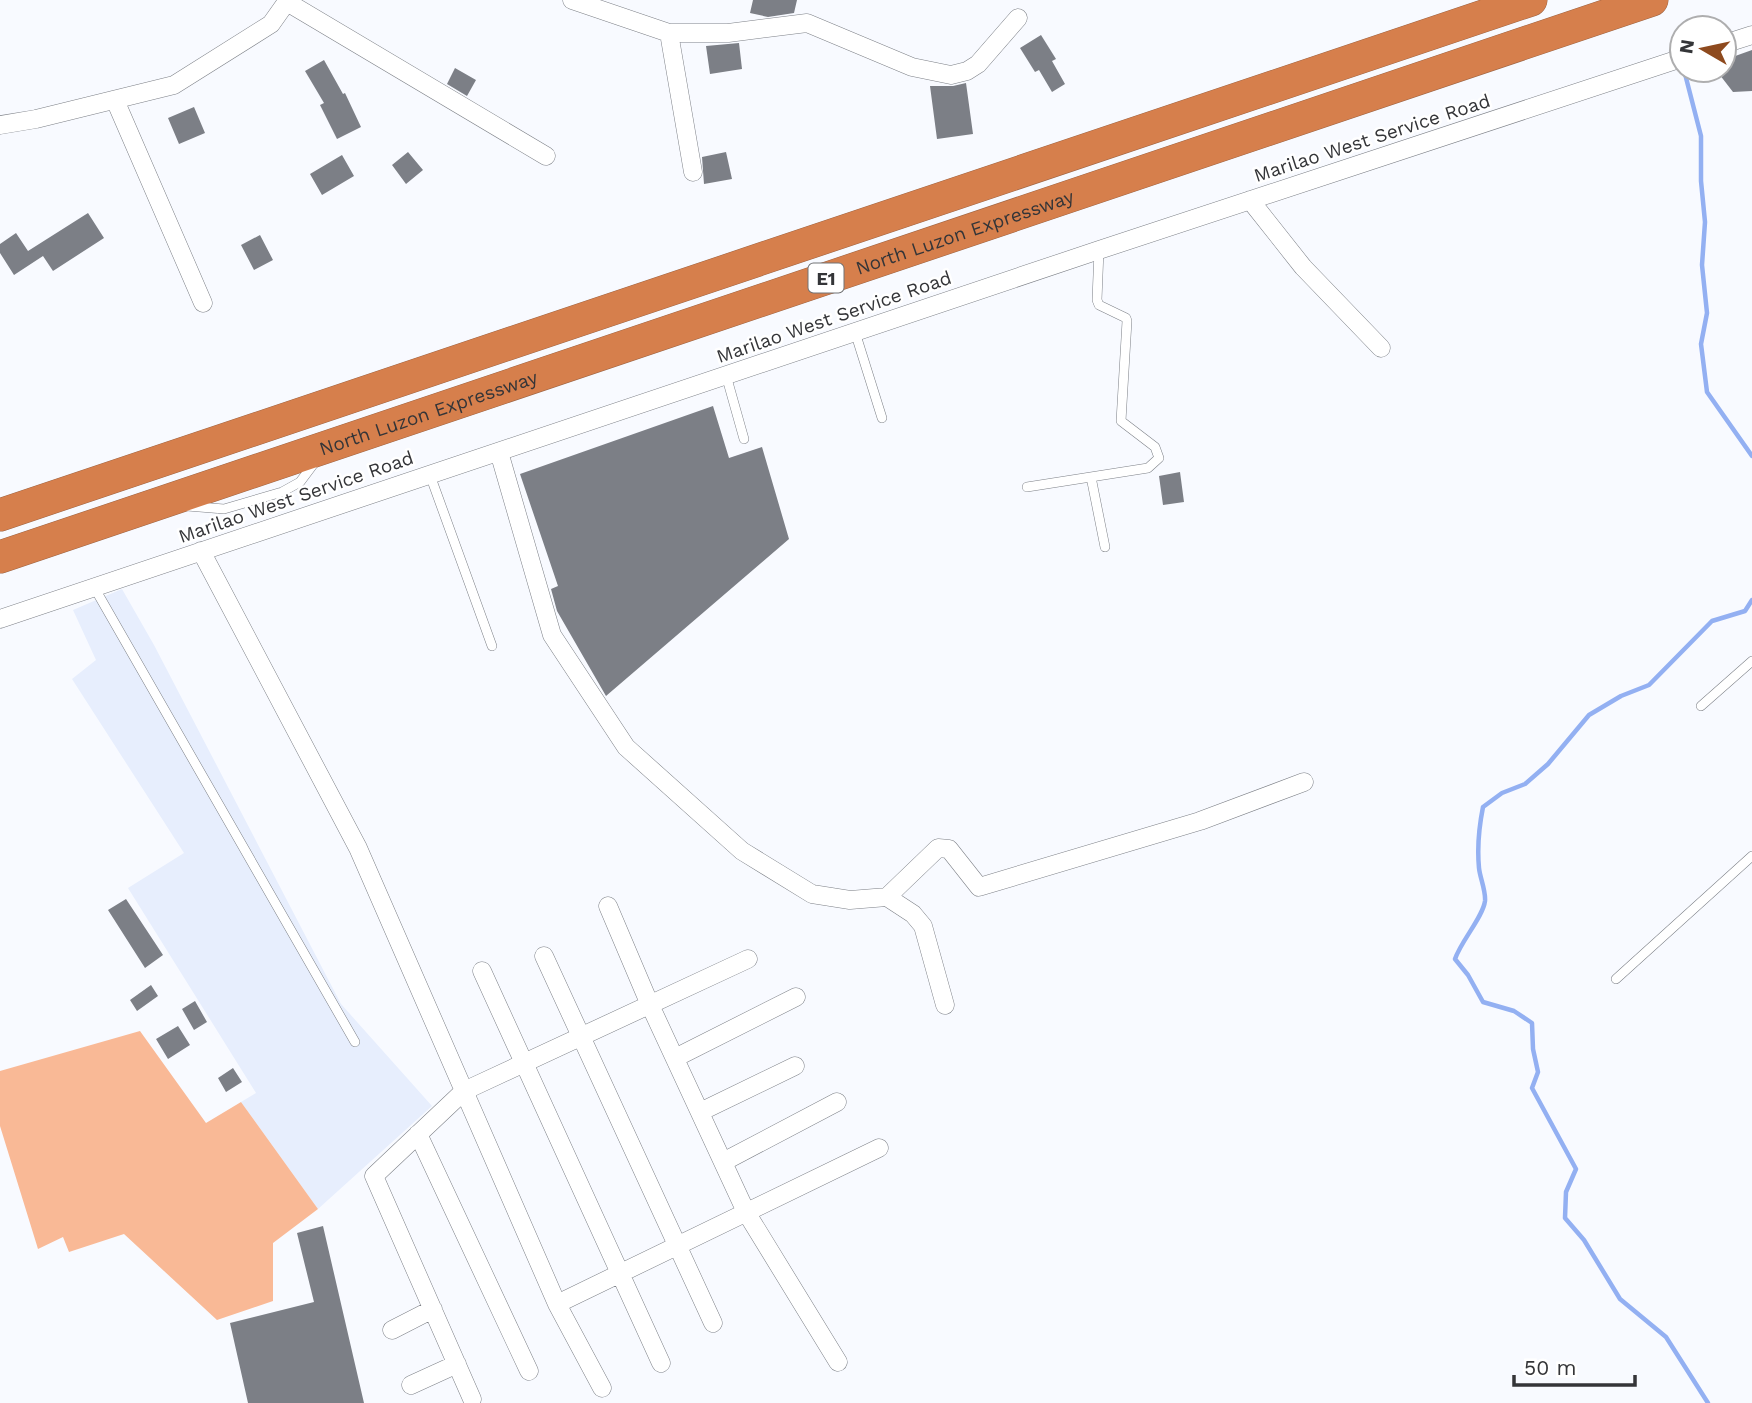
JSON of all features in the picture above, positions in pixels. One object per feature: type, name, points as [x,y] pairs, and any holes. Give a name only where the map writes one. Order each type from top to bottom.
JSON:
[{"type":"highway","name":"North Luzon Expressway","points":[[0,515],[1531,0]]},
{"type":"highway","name":"North Luzon Expressway","points":[[0,557],[1652,0]]},
{"type":"street","points":[[572,0],[669,33],[728,33],[807,23],[912,67],[951,75],[967,71],[978,64],[1018,18]]},
{"type":"street","points":[[0,125],[174,85],[271,24],[288,1],[546,156]]},
{"type":"street","points":[[669,33],[693,172]]},
{"type":"street","name":"Marilao West Service Road","points":[[0,619],[1098,250],[1668,63]]},
{"type":"street","points":[[115,100],[203,303]]},
{"type":"street","points":[[1250,200],[1303,267],[1381,348]]},
{"type":"street","points":[[499,452],[552,635],[626,747],[742,851],[811,894],[850,900],[887,897],[913,914],[923,926],[945,1005]]},
{"type":"street","points":[[201,551],[358,848],[557,1304],[602,1388]]},
{"type":"street","points":[[887,897],[939,848],[949,849],[979,887],[1200,821],[1304,782]]},
{"type":"street","points":[[608,906],[650,1005],[746,1212],[838,1362]]},
{"type":"street","points":[[544,956],[713,1323]]},
{"type":"street","points":[[472,1399],[374,1176],[464,1091],[580,1035],[748,960]]},
{"type":"street","points":[[482,971],[661,1363]]},
{"type":"street","points":[[675,1058],[796,997]]},
{"type":"street","points":[[700,1112],[795,1066]]},
{"type":"street","points":[[723,1162],[837,1102]]},
{"type":"street","points":[[418,1134],[529,1371]]},
{"type":"street","points":[[557,1304],[879,1148]]},
{"type":"street","points":[[392,1330],[433,1309]]},
{"type":"street","points":[[411,1385],[457,1364]]},
{"type":"lane","points":[[1027,487],[1148,468],[1159,458],[1155,446],[1121,421],[1127,321],[1126,318],[1099,305],[1098,250]]},
{"type":"lane","points":[[855,332],[883,418]]},
{"type":"lane","points":[[726,375],[744,439]]},
{"type":"lane","points":[[430,475],[492,646]]},
{"type":"lane","points":[[1091,477],[1105,547]]},
{"type":"lane","points":[[94,587],[355,1042]]},
{"type":"lane","points":[[1701,706],[1752,661]]},
{"type":"lane","points":[[1616,979],[1752,856]]},
{"type":"shaded area","points":[[122,589],[154,645],[341,1004],[432,1106],[318,1209],[241,1102],[256,1093],[128,888],[184,853],[72,679],[96,660],[73,610]]},
{"type":"shaded area","points":[[140,1031],[206,1123],[241,1102],[318,1209],[273,1243],[273,1301],[217,1320],[124,1234],[69,1252],[63,1237],[38,1249],[0,1126],[0,1071]]},
{"type":"building","points":[[753,0],[797,0],[794,13],[768,17],[750,13]]},
{"type":"building","points":[[1041,35],[1056,59],[1052,61],[1065,84],[1052,92],[1039,70],[1035,72],[1020,48]]},
{"type":"building","points":[[739,43],[742,69],[710,74],[706,46]]},
{"type":"building","points":[[1752,50],[1752,91],[1733,92],[1727,84],[1738,84],[1738,55]]},
{"type":"building","points":[[324,60],[343,94],[345,93],[361,127],[337,139],[320,105],[324,103],[305,71]]},
{"type":"building","points":[[455,68],[476,80],[467,96],[447,84]]},
{"type":"building","points":[[966,83],[973,134],[937,139],[930,86]]},
{"type":"building","points":[[194,107],[205,133],[179,144],[168,118]]},
{"type":"building","points":[[408,152],[423,170],[406,184],[392,165]]},
{"type":"building","points":[[726,152],[732,179],[704,184],[702,157]]},
{"type":"building","points":[[342,155],[354,176],[322,195],[310,174]]},
{"type":"building","points":[[88,213],[104,238],[53,271],[43,256],[14,275],[0,253],[0,244],[16,233],[28,251]]},
{"type":"building","points":[[260,235],[273,260],[254,270],[241,245]]},
{"type":"building","points":[[713,406],[729,458],[762,447],[789,539],[606,696],[557,611],[551,589],[558,586],[520,474]]},
{"type":"building","points":[[1180,472],[1184,502],[1163,505],[1159,476]]},
{"type":"building","points":[[126,899],[163,955],[145,968],[108,910]]},
{"type":"building","points":[[151,985],[158,996],[137,1011],[130,1000]]},
{"type":"building","points":[[195,1001],[207,1022],[194,1030],[182,1009]]},
{"type":"building","points":[[178,1026],[190,1045],[168,1059],[156,1039]]},
{"type":"building","points":[[233,1068],[242,1082],[226,1092],[218,1078]]},
{"type":"building","points":[[323,1226],[364,1403],[248,1403],[230,1323],[314,1302],[297,1233]]},
{"type":"waterway","points":[[1688,84],[1701,136],[1705,222],[1702,265],[1707,313],[1701,344],[1707,392],[1752,456]]},
{"type":"waterway","points":[[1708,1403],[1666,1337],[1620,1299],[1584,1240],[1565,1218],[1566,1192],[1576,1169],[1532,1088],[1538,1072],[1533,1049],[1532,1023],[1514,1011],[1483,1002],[1468,975],[1455,959],[1485,901],[1478,852],[1483,807],[1502,793],[1525,784],[1548,764],[1589,715],[1621,696],[1649,685],[1712,621],[1745,611],[1752,600]]}]
